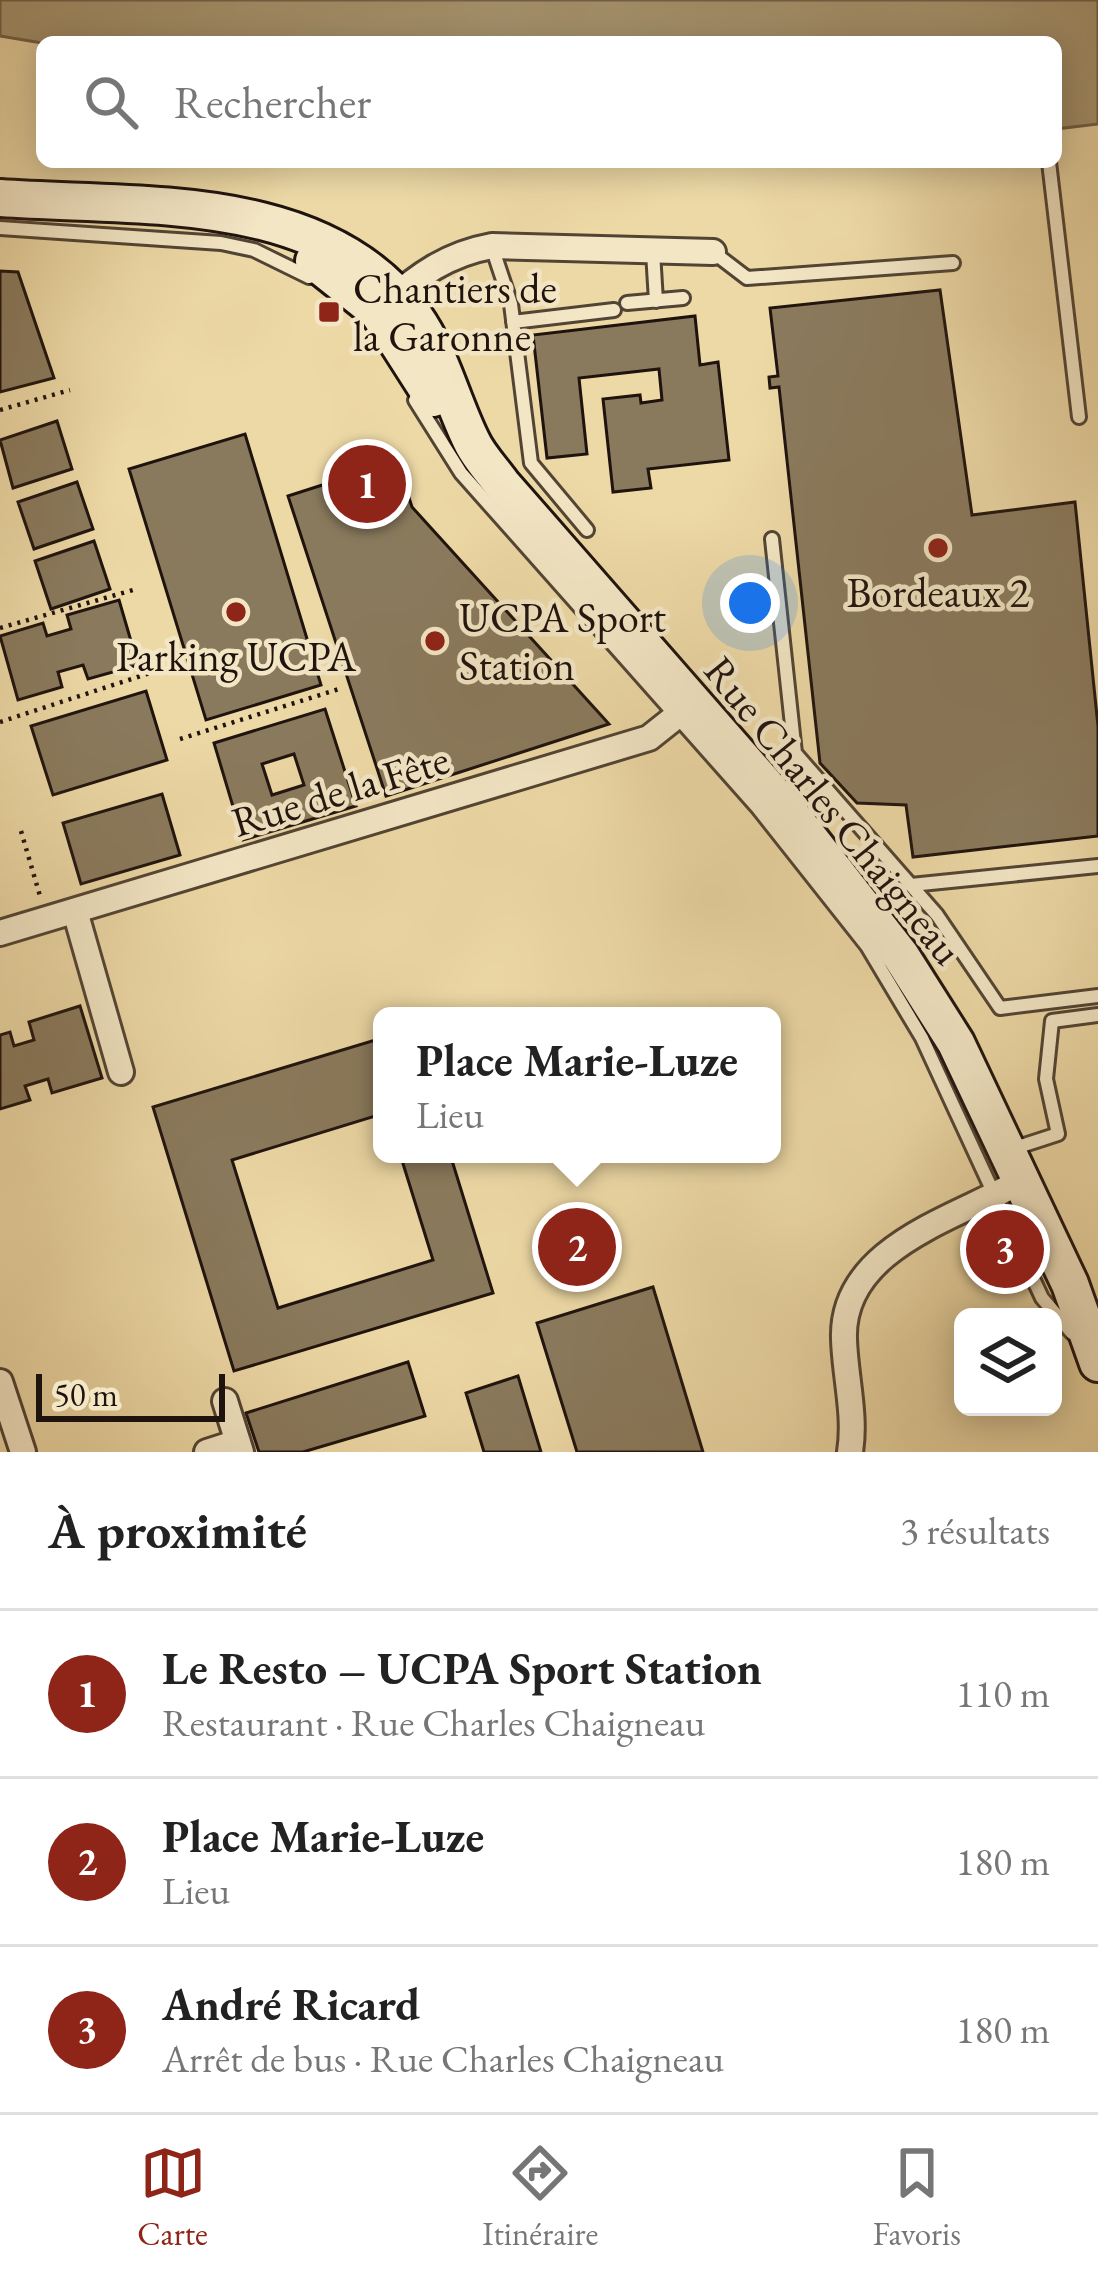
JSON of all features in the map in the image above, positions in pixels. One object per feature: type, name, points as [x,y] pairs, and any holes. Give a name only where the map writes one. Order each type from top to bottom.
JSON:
[{"type":"main road","points":[[0,198],[266,220],[333,243],[382,308]]},
{"type":"main road","points":[[0,215],[200,230],[268,242],[320,264],[382,308]]},
{"type":"main road","name":"Rue Charles Chaigneau","points":[[382,308],[434,347],[472,443],[684,710],[826,879],[892,969],[939,1042],[1001,1192],[1053,1292],[1098,1363]]},
{"type":"main road","name":"Rue Charles Chaigneau","points":[[684,710],[858,899],[956,1043],[1070,1284],[1098,1363]]},
{"type":"street","points":[[382,308],[462,251],[492,246],[712,252]]},
{"type":"street","name":"Rue de la Fête","points":[[0,933],[649,737],[684,710]]},
{"type":"street","points":[[75,911],[121,1072]]},
{"type":"street","points":[[850,1452],[843,1334],[849,1297],[867,1269],[893,1249],[1001,1192]]},
{"type":"street","points":[[0,1382],[23,1452]]},
{"type":"street","points":[[207,1452],[239,1447],[225,1400]]},
{"type":"lane","points":[[1050,168],[1079,417]]},
{"type":"lane","points":[[0,188],[269,209],[340,234],[382,308]]},
{"type":"lane","points":[[0,228],[221,243],[254,250],[445,342],[484,441],[505,472],[796,802],[913,950],[973,1051],[1080,1280],[1098,1363]]},
{"type":"lane","points":[[492,246],[513,322],[531,463],[587,530]]},
{"type":"lane","points":[[652,250],[656,301]]},
{"type":"lane","points":[[712,252],[746,278],[953,263]]},
{"type":"lane","points":[[513,322],[683,298]]},
{"type":"lane","points":[[772,539],[795,753],[911,885],[1000,1008],[1098,996]]},
{"type":"lane","points":[[911,885],[1098,866]]},
{"type":"lane","points":[[1018,1147],[1058,1133],[1046,1079],[1052,1021],[1098,1015]]},
{"type":"path","points":[[0,410],[70,390]]},
{"type":"path","points":[[0,628],[133,590]]},
{"type":"path","points":[[0,722],[159,670]]},
{"type":"path","points":[[180,739],[339,689]]},
{"type":"path","points":[[21,831],[47,919]]},
{"type":"shaded area","points":[[0,0],[1098,0],[1098,124],[1062,128],[1062,36],[36,36],[36,42],[0,36]]},
{"type":"building","points":[[0,271],[18,272],[54,378],[0,392]]},
{"type":"building","name":"Bordeaux 2","points":[[940,290],[972,515],[1075,502],[1098,726],[1098,836],[913,857],[906,805],[857,803],[820,763],[779,387],[770,388],[769,377],[778,376],[770,308]]},
{"type":"building","points":[[695,316],[700,365],[718,362],[729,460],[648,469],[651,488],[613,492],[603,399],[640,395],[641,403],[662,400],[659,369],[579,378],[587,454],[547,458],[533,335]]},
{"type":"building","points":[[57,421],[72,469],[13,488],[0,440]]},
{"type":"building","name":"Parking UCPA","points":[[245,434],[321,685],[206,720],[129,469]]},
{"type":"building","name":"UCPA Sport Station","points":[[397,461],[412,507],[609,724],[386,796],[288,496]]},
{"type":"building","points":[[77,482],[93,529],[34,549],[18,502]]},
{"type":"building","points":[[94,541],[110,589],[51,609],[35,561]]},
{"type":"building","points":[[119,600],[138,665],[88,679],[83,665],[58,672],[62,687],[18,700],[0,636],[43,623],[47,636],[71,629],[67,615]]},
{"type":"building","points":[[146,691],[167,760],[53,795],[31,726]]},
{"type":"building","points":[[325,709],[356,806],[243,840],[214,743]],"holes":[[[294,754],[304,785],[272,795],[262,764]]]},
{"type":"building","points":[[162,794],[180,855],[81,884],[63,823]]},
{"type":"building","points":[[80,1006],[102,1078],[52,1093],[48,1079],[25,1086],[30,1100],[0,1109],[0,1035],[10,1032],[14,1046],[34,1040],[29,1022]]},
{"type":"building","points":[[373,1041],[373,1117],[232,1160],[278,1308],[433,1260],[403,1163],[453,1163],[493,1293],[234,1371],[153,1107]]},
{"type":"building","points":[[653,1287],[703,1452],[577,1452],[537,1323]]},
{"type":"building","points":[[408,1362],[425,1416],[303,1452],[259,1452],[246,1413]]},
{"type":"building","points":[[518,1376],[541,1452],[484,1452],[466,1393]]},
{"type":"place","name":"Chantiers de la Garonne","points":[[329,312]]},
{"type":"place","name":"Le Resto – UCPA Sport Station","points":[[367,484]]},
{"type":"place","name":"Bordeaux 2","points":[[938,548]]},
{"type":"place","name":"Parking UCPA","points":[[236,612]]},
{"type":"place","name":"UCPA Sport Station","points":[[435,641]]},
{"type":"place","name":"Place Marie-Luze","points":[[577,1247]]},
{"type":"place","name":"André Ricard","points":[[1005,1249]]}]
